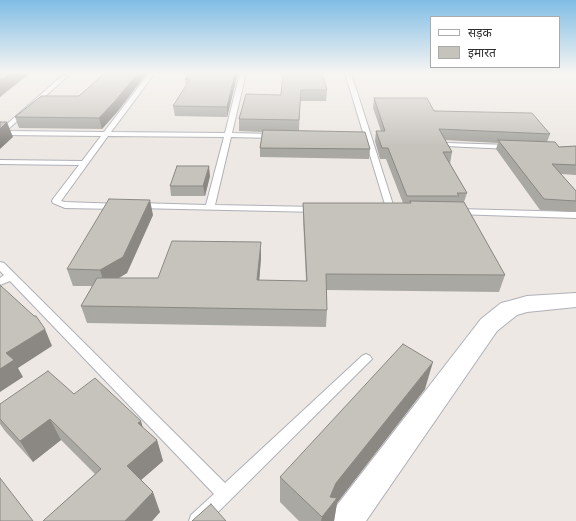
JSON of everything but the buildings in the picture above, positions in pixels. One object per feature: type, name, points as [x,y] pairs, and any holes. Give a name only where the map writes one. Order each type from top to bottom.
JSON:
[{"type":"street","points":[[346,521],[489,325],[509,309],[527,304],[576,300]]},
{"type":"lane","points":[[0,133],[41,97]]},
{"type":"lane","points":[[133,97],[57,199],[58,203],[328,210]]},
{"type":"lane","points":[[210,208],[237,97]]},
{"type":"lane","points":[[355,97],[391,211]]},
{"type":"lane","points":[[0,133],[282,136]]},
{"type":"lane","points":[[360,138],[368,138]]},
{"type":"lane","points":[[447,145],[515,147]]},
{"type":"lane","points":[[0,162],[83,163]]},
{"type":"lane","points":[[452,212],[576,215]]},
{"type":"lane","points":[[0,265],[6,279],[225,494]]},
{"type":"lane","points":[[197,521],[366,360]]}]
